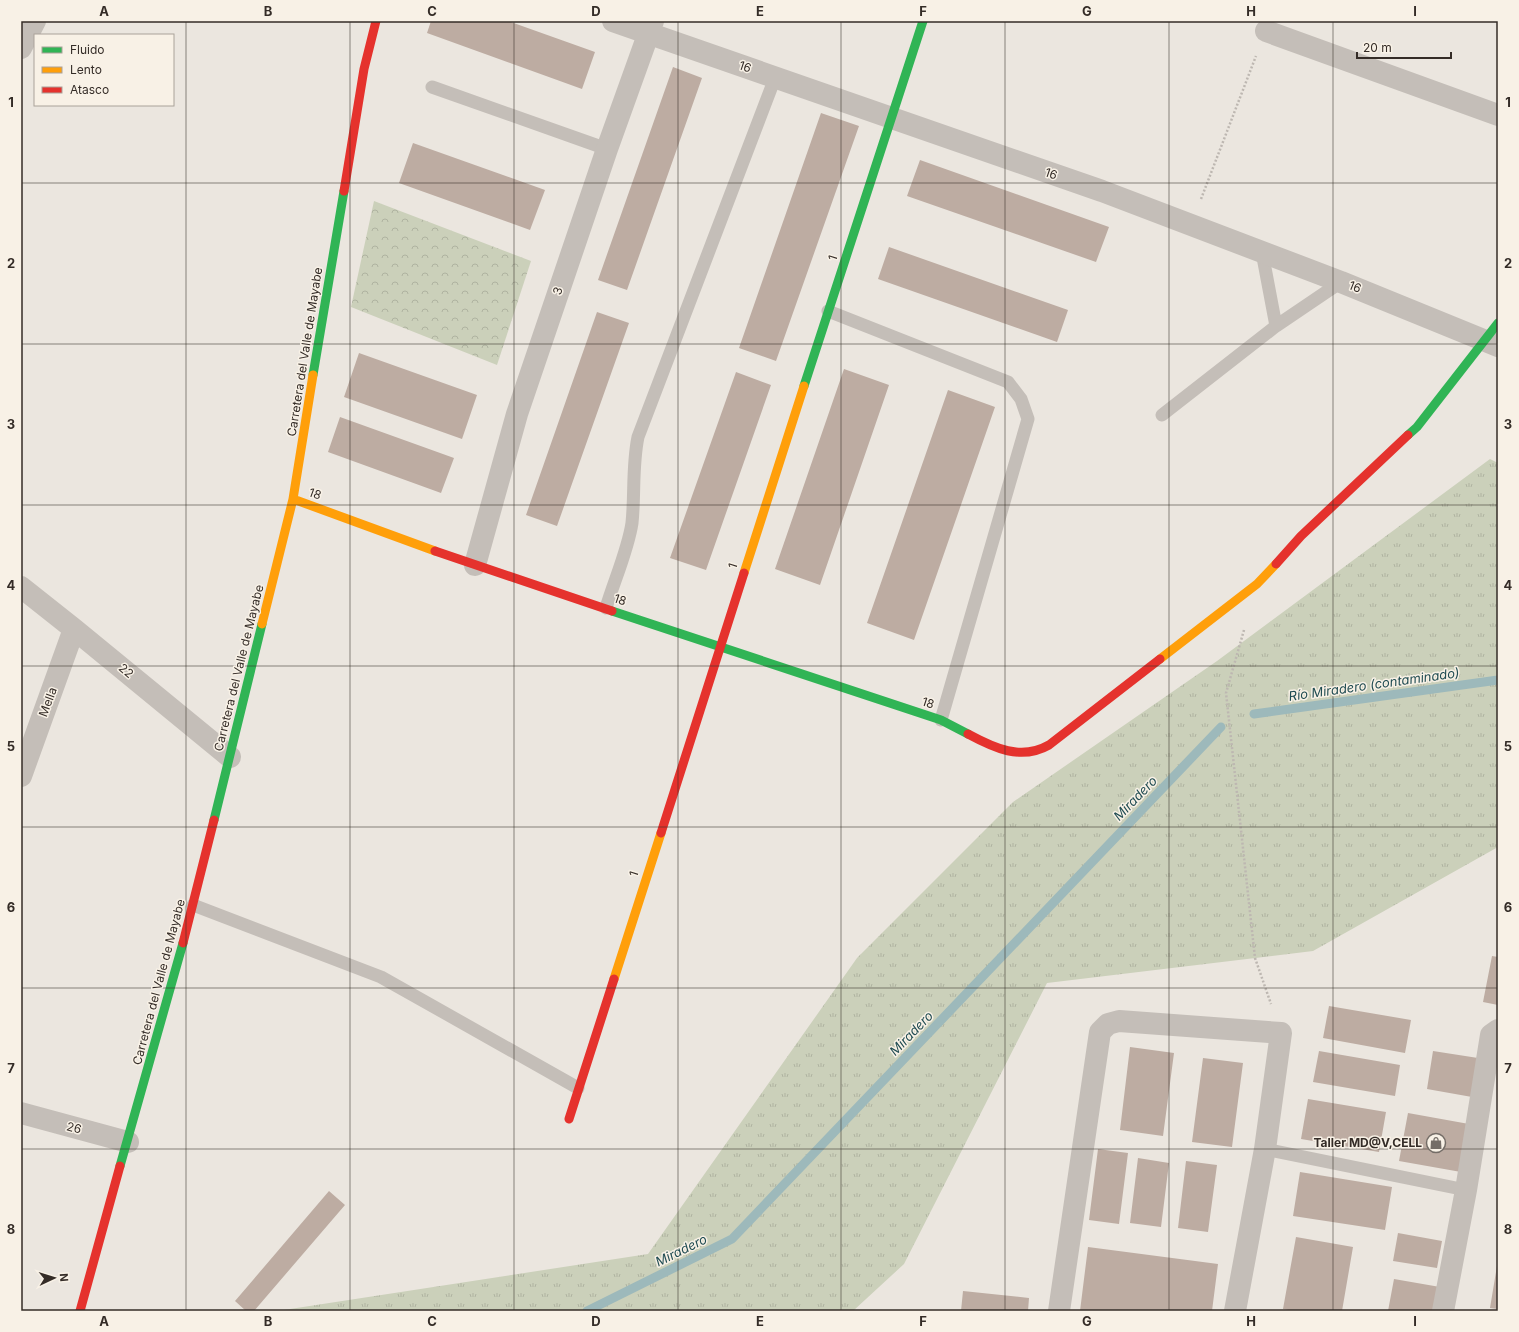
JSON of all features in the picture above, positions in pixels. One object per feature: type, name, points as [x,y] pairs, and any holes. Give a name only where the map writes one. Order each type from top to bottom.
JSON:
[{"type":"street","points":[[21,48],[35,21]]},
{"type":"street","name":"Carretera del Valle de Mayabe","points":[[80,1311],[193,905],[293,499],[364,69],[376,21]]},
{"type":"street","name":"16","points":[[614,21],[651,28],[775,78],[1102,191],[1340,282],[1491,343]]},
{"type":"street","name":"1","points":[[568,1119],[890,118],[923,21]]},
{"type":"street","name":"3","points":[[475,565],[517,414],[607,149],[651,28]]},
{"type":"street","points":[[1266,31],[1498,116]]},
{"type":"street","name":"18","points":[[293,499],[475,565],[941,720],[999,748],[1021,752],[1035,752],[1049,744],[1257,584],[1301,536],[1417,427],[1491,343],[1498,323]]},
{"type":"street","name":"22","points":[[21,587],[230,757]]},
{"type":"street","name":"Mella","points":[[21,776],[74,629]]},
{"type":"street","points":[[1059,1311],[1100,1032],[1108,1024],[1119,1021],[1281,1034],[1266,1149],[1235,1311]]},
{"type":"street","points":[[1443,1311],[1494,1032]]},
{"type":"street","name":"26","points":[[21,1114],[128,1142]]},
{"type":"lane","points":[[606,608],[628,541],[632,522],[634,459],[638,437],[775,78]]},
{"type":"lane","points":[[432,87],[607,149]]},
{"type":"lane","points":[[1262,252],[1276,326]]},
{"type":"lane","points":[[1162,415],[1276,326],[1340,282]]},
{"type":"lane","points":[[828,312],[1008,382],[1021,399],[1028,419],[941,720]]},
{"type":"lane","points":[[193,905],[381,977],[578,1088]]},
{"type":"lane","points":[[1266,1149],[1466,1190]]},
{"type":"path","points":[[1191,225],[1266,31]]},
{"type":"path","points":[[1245,627],[1226,693],[1255,958],[1281,1034]]},
{"type":"green space","points":[[374,201],[531,261],[497,365],[351,307]]},
{"type":"green space","points":[[1490,459],[1498,463],[1498,847],[1313,951],[1047,983],[904,1264],[853,1311],[277,1311],[648,1254],[857,958],[1013,802],[1217,661]]},
{"type":"building","points":[[431,21],[508,21],[595,52],[582,89],[427,33]]},
{"type":"building","points":[[673,67],[702,78],[627,290],[598,280]]},
{"type":"building","points":[[821,113],[859,126],[776,361],[739,348]]},
{"type":"building","points":[[413,143],[545,190],[530,230],[399,183]]},
{"type":"building","points":[[920,160],[1109,227],[1096,262],[907,196]]},
{"type":"building","points":[[889,247],[1068,310],[1057,342],[878,279]]},
{"type":"building","points":[[597,312],[629,323],[557,526],[526,515]]},
{"type":"building","points":[[359,353],[477,395],[462,439],[344,397]]},
{"type":"building","points":[[844,369],[889,385],[820,585],[775,569]]},
{"type":"building","points":[[736,372],[771,385],[706,570],[670,558]]},
{"type":"building","points":[[948,390],[995,407],[914,640],[867,623]]},
{"type":"building","points":[[340,417],[454,458],[441,493],[328,452]]},
{"type":"building","points":[[1492,956],[1498,957],[1498,1005],[1483,1002]]},
{"type":"building","points":[[1329,1006],[1411,1020],[1405,1053],[1323,1038]]},
{"type":"building","points":[[1130,1047],[1174,1053],[1163,1136],[1120,1130]]},
{"type":"building","points":[[1319,1051],[1400,1065],[1395,1096],[1313,1082]]},
{"type":"building","points":[[1433,1051],[1478,1058],[1472,1097],[1427,1089]]},
{"type":"building","points":[[1203,1058],[1243,1063],[1232,1147],[1192,1142]]},
{"type":"building","points":[[1308,1099],[1386,1112],[1379,1152],[1301,1139]]},
{"type":"building","points":[[1408,1113],[1469,1124],[1461,1172],[1399,1161]]},
{"type":"building","points":[[1098,1149],[1128,1153],[1119,1224],[1089,1220]]},
{"type":"building","points":[[1138,1158],[1169,1163],[1161,1227],[1130,1223]]},
{"type":"building","points":[[1186,1161],[1217,1165],[1208,1232],[1178,1228]]},
{"type":"building","points":[[1300,1172],[1392,1187],[1385,1230],[1293,1216]]},
{"type":"building","points":[[329,1191],[345,1205],[254,1311],[246,1311],[235,1301]]},
{"type":"building","points":[[1398,1233],[1442,1241],[1437,1268],[1393,1261]]},
{"type":"building","points":[[1296,1237],[1353,1247],[1342,1311],[1294,1311],[1283,1309]]},
{"type":"building","points":[[1088,1247],[1218,1264],[1212,1311],[1080,1311]]},
{"type":"building","points":[[1498,1266],[1498,1309],[1490,1308]]},
{"type":"building","points":[[1394,1279],[1440,1287],[1435,1311],[1388,1311]]},
{"type":"building","points":[[963,1291],[1029,1298],[1028,1311],[961,1311]]},
{"type":"waterway","name":"Río Miradero (contaminado)","points":[[1254,714],[1498,680]]},
{"type":"waterway","name":"Miradero","points":[[587,1311],[732,1239],[1221,727]]},
{"type":"traffic: fast","points":[[804,386],[923,21]]},
{"type":"traffic: fast","points":[[313,375],[344,191]]},
{"type":"traffic: fast","points":[[1408,435],[1417,427],[1498,323]]},
{"type":"traffic: fast","points":[[612,611],[941,720],[968,734]]},
{"type":"traffic: fast","points":[[214,820],[262,624]]},
{"type":"traffic: fast","points":[[120,1166],[183,943]]},
{"type":"traffic: slow","points":[[262,624],[293,499],[313,375]]},
{"type":"traffic: slow","points":[[744,573],[804,386]]},
{"type":"traffic: slow","points":[[293,499],[435,551]]},
{"type":"traffic: slow","points":[[1160,659],[1257,584],[1276,564]]},
{"type":"traffic: slow","points":[[614,979],[661,833]]},
{"type":"traffic: jam","points":[[344,191],[364,69],[376,21]]},
{"type":"traffic: jam","points":[[1276,564],[1301,536],[1408,435]]},
{"type":"traffic: jam","points":[[435,551],[612,611]]},
{"type":"traffic: jam","points":[[661,833],[744,573]]},
{"type":"traffic: jam","points":[[968,734],[988,744],[1008,751],[1028,752],[1039,750],[1049,745],[1160,659]]},
{"type":"traffic: jam","points":[[183,943],[214,820]]},
{"type":"traffic: jam","points":[[569,1119],[614,979]]},
{"type":"traffic: jam","points":[[80,1311],[120,1166]]},
{"type":"place","name":"Taller MD@V,CELL","points":[[1436,1143]]}]
